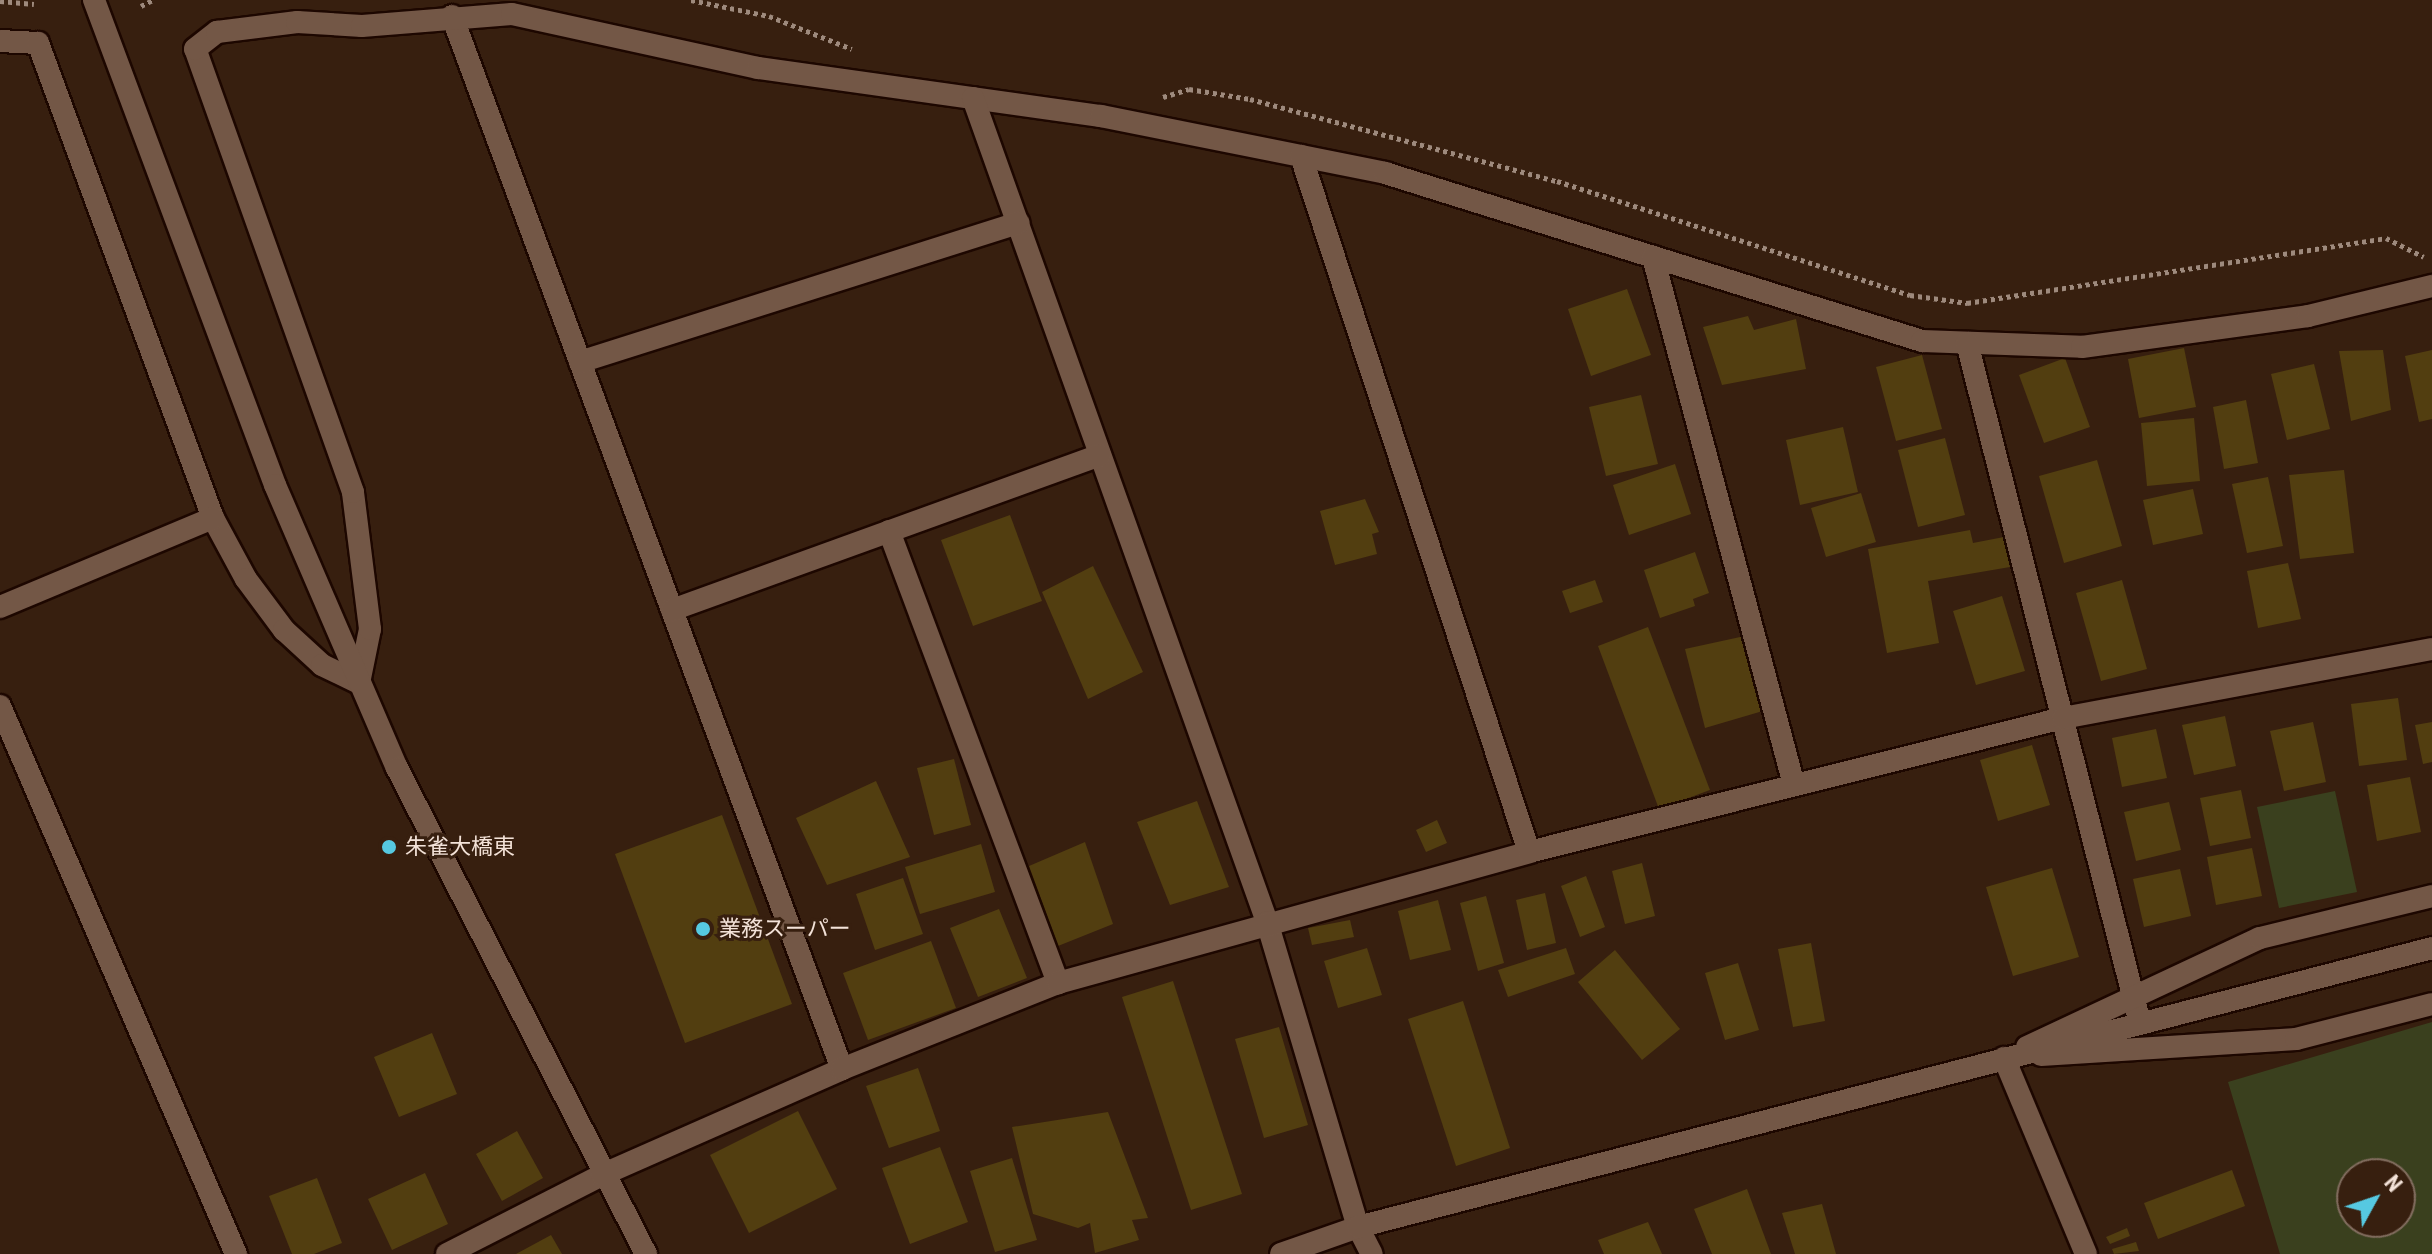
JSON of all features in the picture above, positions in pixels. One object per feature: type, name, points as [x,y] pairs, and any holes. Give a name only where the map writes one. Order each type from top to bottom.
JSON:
[{"type":"street","points":[[94,0],[275,485],[359,683],[397,768],[602,1175],[646,1254]]},
{"type":"street","points":[[359,683],[370,629],[353,492],[195,49],[217,32],[256,26],[362,26],[452,16],[512,14],[758,68],[1101,116],[1385,173],[1922,341],[2082,347],[2308,316],[2432,286]]},
{"type":"street","points":[[452,16],[842,1069]]},
{"type":"street","points":[[0,41],[38,43],[213,518],[246,579],[284,630],[322,665],[359,683]]},
{"type":"street","points":[[973,98],[1267,922],[1358,1227],[1372,1254]]},
{"type":"street","points":[[1301,156],[1529,852]]},
{"type":"street","points":[[580,362],[1018,223]]},
{"type":"street","points":[[1653,257],[1794,785]]},
{"type":"street","points":[[1967,343],[2140,1023]]},
{"type":"street","points":[[672,610],[1100,455]]},
{"type":"street","points":[[0,607],[213,518]]},
{"type":"street","points":[[889,531],[1058,983]]},
{"type":"street","points":[[447,1254],[602,1175],[842,1069],[1058,983],[1267,922],[1529,852],[2063,718],[2432,649]]},
{"type":"street","points":[[0,706],[236,1254]]},
{"type":"street","points":[[2004,1058],[2260,938],[2432,896]]},
{"type":"street","points":[[1281,1254],[1358,1227],[2432,948]]},
{"type":"street","points":[[2004,1058],[2296,1039],[2432,1004]]},
{"type":"street","points":[[2004,1058],[2086,1254]]},
{"type":"path","points":[[141,6],[153,0]]},
{"type":"path","points":[[691,0],[769,16],[860,55]]},
{"type":"path","points":[[0,1],[34,4]]},
{"type":"path","points":[[1160,98],[1189,89],[1250,99],[1557,181],[1910,295],[1967,303],[2386,238],[2428,259],[2432,268]]},
{"type":"green space","points":[[2335,791],[2357,892],[2279,908],[2257,807]]},
{"type":"green space","points":[[2432,1022],[2432,1254],[2280,1254],[2228,1082]]},
{"type":"building","points":[[1627,289],[1651,355],[1591,376],[1568,309]]},
{"type":"building","points":[[1748,316],[1754,330],[1796,319],[1806,369],[1722,385],[1703,327]]},
{"type":"building","points":[[2184,348],[2196,407],[2139,418],[2128,359]]},
{"type":"building","points":[[2383,350],[2391,410],[2351,421],[2339,351]]},
{"type":"building","points":[[2432,350],[2432,419],[2419,422],[2405,356]]},
{"type":"building","points":[[1922,355],[1942,429],[1896,441],[1876,367]]},
{"type":"building","points":[[2065,358],[2090,427],[2044,443],[2019,375]]},
{"type":"building","points":[[2314,364],[2330,429],[2287,440],[2271,374]]},
{"type":"building","points":[[1641,395],[1658,464],[1606,476],[1589,407]]},
{"type":"building","points":[[2246,400],[2258,463],[2224,469],[2213,407]]},
{"type":"building","points":[[2194,418],[2200,481],[2147,486],[2141,423]]},
{"type":"building","points":[[1843,427],[1858,492],[1800,505],[1786,440]]},
{"type":"building","points":[[1945,438],[1965,515],[1918,527],[1898,450]]},
{"type":"building","points":[[2097,460],[2122,546],[2064,563],[2039,476]]},
{"type":"building","points":[[1675,464],[1691,514],[1629,535],[1613,485]]},
{"type":"building","points":[[2344,470],[2354,553],[2300,559],[2289,475]]},
{"type":"building","points":[[2268,477],[2283,546],[2247,553],[2232,484]]},
{"type":"building","points":[[2193,489],[2203,534],[2153,545],[2143,500]]},
{"type":"building","points":[[1861,493],[1876,542],[1826,557],[1811,508]]},
{"type":"building","points":[[1365,499],[1379,532],[1372,534],[1377,554],[1335,565],[1320,511]]},
{"type":"building","points":[[1010,515],[1042,601],[973,626],[941,540]]},
{"type":"building","points":[[1970,530],[1973,543],[2004,537],[2010,567],[1928,581],[1939,643],[1887,653],[1868,549]]},
{"type":"building","points":[[1695,552],[1709,593],[1693,599],[1695,606],[1660,618],[1644,570]]},
{"type":"building","points":[[2288,563],[2301,619],[2258,628],[2247,571]]},
{"type":"building","points":[[1093,566],[1143,672],[1088,699],[1042,592]]},
{"type":"building","points":[[1595,580],[1603,602],[1570,613],[1562,591]]},
{"type":"building","points":[[2122,580],[2147,669],[2101,681],[2076,593]]},
{"type":"building","points":[[2002,596],[2025,671],[1976,685],[1953,611]]},
{"type":"building","points":[[1648,627],[1710,790],[1659,809],[1598,646]]},
{"type":"building","points":[[1754,634],[1773,708],[1705,728],[1685,649]]},
{"type":"building","points":[[2398,698],[2407,760],[2359,766],[2351,704]]},
{"type":"building","points":[[2225,716],[2236,766],[2194,775],[2182,725]]},
{"type":"building","points":[[2313,722],[2326,782],[2284,791],[2270,731]]},
{"type":"building","points":[[2432,722],[2432,762],[2423,764],[2415,725]]},
{"type":"building","points":[[2156,729],[2167,778],[2122,787],[2112,738]]},
{"type":"building","points":[[2032,745],[2050,805],[1998,821],[1980,760]]},
{"type":"building","points":[[954,759],[971,825],[934,835],[917,768]]},
{"type":"building","points":[[2410,777],[2421,832],[2377,841],[2367,785]]},
{"type":"building","points":[[876,781],[910,857],[827,885],[796,818]]},
{"type":"building","points":[[2241,790],[2251,838],[2210,846],[2200,798]]},
{"type":"building","points":[[1197,801],[1229,887],[1170,905],[1137,822]]},
{"type":"building","points":[[2169,802],[2181,850],[2136,861],[2124,812]]},
{"type":"building","name":"業務スーパー","points":[[722,815],[792,1004],[685,1043],[615,854]]},
{"type":"building","points":[[1437,820],[1447,843],[1426,852],[1416,830]]},
{"type":"building","points":[[1085,842],[1113,924],[1058,946],[1029,866]]},
{"type":"building","points":[[981,844],[995,892],[920,914],[905,867]]},
{"type":"building","points":[[2252,848],[2262,896],[2216,905],[2207,857]]},
{"type":"building","points":[[1642,863],[1655,916],[1625,924],[1612,871]]},
{"type":"building","points":[[2052,868],[2079,957],[2013,976],[1986,887]]},
{"type":"building","points":[[2180,869],[2191,916],[2144,927],[2133,879]]},
{"type":"building","points":[[1586,876],[1605,927],[1580,937],[1561,886]]},
{"type":"building","points":[[903,878],[923,934],[875,950],[856,894]]},
{"type":"building","points":[[1545,893],[1556,943],[1527,950],[1516,900]]},
{"type":"building","points":[[1486,896],[1504,963],[1478,971],[1460,903]]},
{"type":"building","points":[[1438,900],[1451,950],[1410,960],[1398,911]]},
{"type":"building","points":[[999,909],[1027,978],[978,997],[950,928]]},
{"type":"building","points":[[1350,920],[1354,937],[1312,945],[1308,928]]},
{"type":"building","points":[[931,941],[956,1008],[868,1040],[843,973]]},
{"type":"building","points":[[1811,943],[1825,1021],[1793,1027],[1778,949]]},
{"type":"building","points":[[1367,948],[1382,995],[1338,1008],[1324,961]]},
{"type":"building","points":[[1566,948],[1575,974],[1508,997],[1498,970]]},
{"type":"building","points":[[1615,950],[1680,1029],[1642,1060],[1578,982]]},
{"type":"building","points":[[1738,963],[1759,1030],[1725,1040],[1705,973]]},
{"type":"building","points":[[1173,981],[1242,1194],[1191,1210],[1122,997]]},
{"type":"building","points":[[1463,1001],[1510,1148],[1456,1166],[1408,1019]]},
{"type":"building","points":[[1279,1027],[1308,1125],[1264,1138],[1235,1039]]},
{"type":"building","points":[[432,1033],[457,1094],[399,1117],[374,1057]]},
{"type":"building","points":[[918,1068],[940,1131],[889,1148],[866,1086]]},
{"type":"building","points":[[798,1111],[837,1189],[749,1233],[710,1155]]},
{"type":"building","points":[[1108,1112],[1148,1218],[1132,1220],[1139,1240],[1095,1253],[1090,1223],[1078,1228],[1033,1214],[1012,1127]]},
{"type":"building","points":[[517,1131],[543,1178],[502,1201],[476,1154]]},
{"type":"building","points":[[940,1147],[968,1222],[910,1244],[882,1168]]},
{"type":"building","points":[[1012,1158],[1037,1240],[995,1252],[970,1171]]},
{"type":"building","points":[[2232,1170],[2245,1206],[2158,1239],[2144,1203]]},
{"type":"building","points":[[425,1173],[448,1224],[392,1250],[368,1199]]},
{"type":"building","points":[[317,1178],[342,1243],[314,1254],[292,1254],[269,1196]]},
{"type":"building","points":[[1747,1189],[1771,1254],[1712,1254],[1694,1209]]},
{"type":"building","points":[[1822,1204],[1836,1254],[1795,1254],[1782,1213]]},
{"type":"building","points":[[1648,1222],[1662,1254],[1604,1254],[1598,1240]]},
{"type":"building","points":[[2127,1228],[2130,1236],[2110,1244],[2106,1237]]},
{"type":"building","points":[[551,1235],[562,1254],[516,1254]]},
{"type":"building","points":[[2136,1242],[2139,1251],[2114,1254],[2112,1249]]},
{"type":"place","name":"朱雀大橋東","points":[[389,847]]},
{"type":"place","name":"業務スーパー","points":[[703,929]]}]
